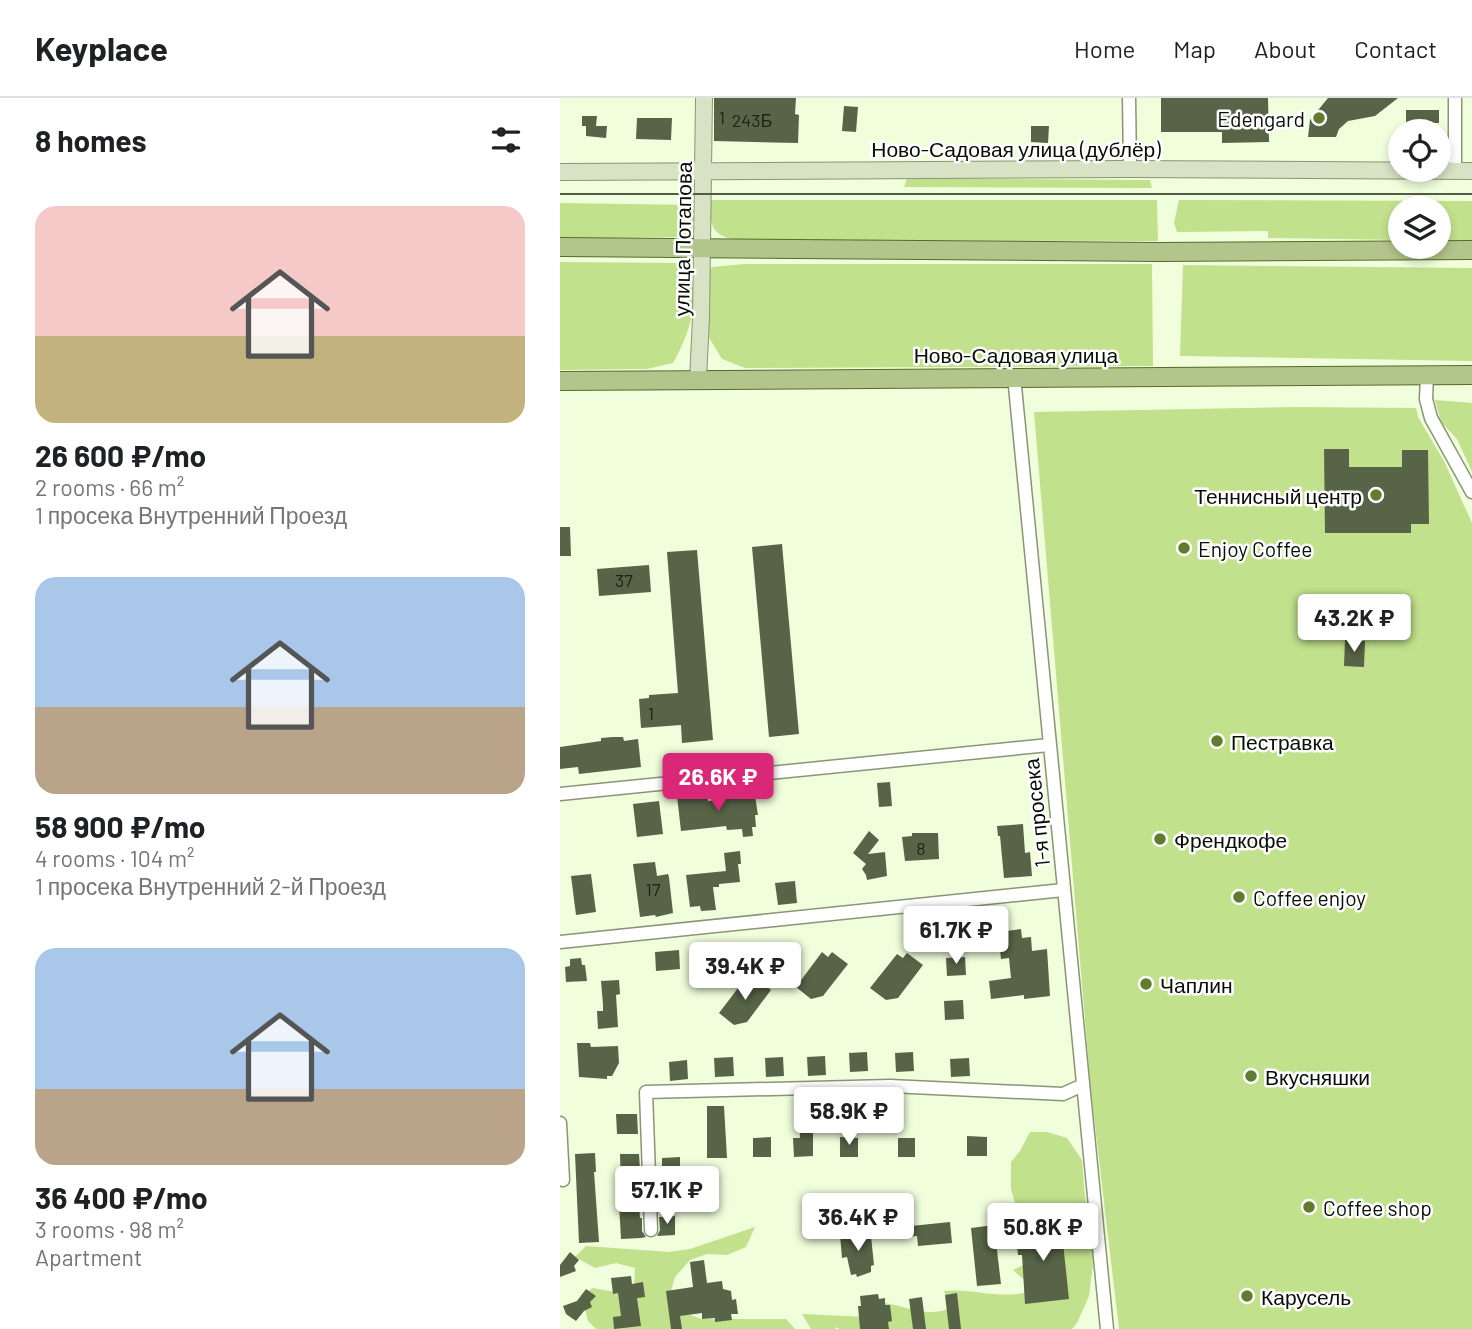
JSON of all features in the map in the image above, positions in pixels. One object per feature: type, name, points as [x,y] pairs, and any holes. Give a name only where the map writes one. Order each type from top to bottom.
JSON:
[{"type":"main road","points":[[560,247],[1169,252],[1472,250]]},
{"type":"main road","name":"Ново-Садовая улица","points":[[560,381],[1472,375]]},
{"type":"street","name":"улица Потапова","points":[[698,380],[705,171],[704,98]]},
{"type":"street","points":[[1129,98],[1130,169]]},
{"type":"street","points":[[1455,98],[1455,170]]},
{"type":"street","name":"Ново-Садовая улица (дублёр)","points":[[560,172],[1130,169],[1472,171]]},
{"type":"street","points":[[1427,375],[1426,399],[1431,418],[1472,492]]},
{"type":"street","name":"1-я просека","points":[[1014,376],[1107,1329]]},
{"type":"street","points":[[560,794],[1049,745]]},
{"type":"street","points":[[560,942],[1063,890]]},
{"type":"street","points":[[651,1230],[646,1092],[890,1086],[1063,1094],[1083,1085]]},
{"type":"street","points":[[560,1123],[564,1180]]},
{"type":"green space","points":[[907,178],[1150,180],[1152,188],[904,187]]},
{"type":"green space","points":[[709,200],[1157,200],[1158,241],[737,240],[722,236],[714,228]]},
{"type":"green space","points":[[1179,200],[1388,201],[1388,240],[1268,238],[1268,231],[1177,232],[1174,223]]},
{"type":"green space","points":[[1451,201],[1472,201],[1472,241],[1451,240]]},
{"type":"green space","points":[[560,203],[693,205],[694,224],[682,237],[560,238]]},
{"type":"green space","points":[[560,262],[685,263],[694,301],[685,339],[673,363],[647,369],[560,370]]},
{"type":"green space","points":[[744,264],[1152,264],[1153,366],[745,368],[722,359],[706,333],[702,282],[712,267]]},
{"type":"green space","points":[[1183,265],[1472,268],[1472,361],[1180,356]]},
{"type":"green space","points":[[1435,400],[1472,403],[1472,472],[1457,439],[1441,422]]},
{"type":"green space","points":[[1296,407],[1416,408],[1418,417],[1444,461],[1472,523],[1472,1329],[1119,1329],[1091,1092],[1034,412]]},
{"type":"green space","points":[[1030,1132],[1047,1132],[1067,1138],[1082,1160],[1085,1197],[1095,1249],[1089,1296],[1072,1329],[811,1329],[802,1314],[867,1317],[885,1303],[934,1312],[950,1308],[944,1291],[1008,1295],[1045,1286],[1022,1278],[1013,1270],[1056,1246],[1057,1222],[1040,1219],[1026,1228],[1015,1223],[1016,1206],[1011,1189],[1011,1162]]},
{"type":"green space","points":[[755,1227],[746,1247],[727,1255],[707,1254],[690,1260],[675,1277],[670,1295],[684,1313],[702,1319],[786,1319],[795,1329],[596,1329],[588,1321],[581,1295],[593,1288],[615,1292],[634,1288],[635,1268],[616,1263],[595,1268],[575,1257],[586,1246],[669,1252],[690,1249]]},
{"type":"building","points":[[714,98],[796,98],[795,114],[799,115],[798,143],[714,141]]},
{"type":"building","points":[[1161,98],[1268,98],[1269,142],[1222,143],[1222,132],[1161,132]]},
{"type":"building","points":[[1328,98],[1398,98],[1375,116],[1348,121],[1339,129],[1336,137],[1308,137],[1310,120]]},
{"type":"building","points":[[844,106],[858,107],[856,132],[842,131]]},
{"type":"building","points":[[1406,110],[1439,110],[1439,119],[1406,119]]},
{"type":"building","points":[[582,116],[597,116],[596,126],[607,126],[606,138],[586,136]]},
{"type":"building","points":[[637,118],[672,118],[671,140],[636,139]]},
{"type":"building","points":[[1031,126],[1049,126],[1048,143],[1031,142]]},
{"type":"building","name":"Теннисный центр","points":[[1324,449],[1349,449],[1349,467],[1402,467],[1402,450],[1428,450],[1429,524],[1411,524],[1411,533],[1325,533]]},
{"type":"building","points":[[560,527],[570,527],[571,556],[560,556]]},
{"type":"building","points":[[782,544],[799,734],[769,737],[752,547]]},
{"type":"building","points":[[697,550],[713,740],[682,743],[681,725],[641,728],[639,699],[649,698],[649,695],[678,693],[667,552]]},
{"type":"building","points":[[649,565],[651,592],[599,596],[597,569]]},
{"type":"building","points":[[1345,640],[1365,641],[1364,667],[1344,666]]},
{"type":"building","points":[[623,737],[624,741],[638,739],[641,767],[579,774],[578,767],[560,769],[560,747],[601,741],[601,738]]},
{"type":"building","points":[[890,782],[892,806],[879,807],[877,783]]},
{"type":"building","points":[[707,792],[708,801],[732,798],[731,793],[742,792],[743,797],[755,796],[758,815],[755,815],[756,827],[752,827],[753,836],[743,837],[742,829],[727,830],[726,826],[681,831],[677,796]]},
{"type":"building","points":[[659,801],[663,834],[637,837],[633,804]]},
{"type":"building","points":[[1023,824],[1025,853],[1030,852],[1032,876],[1004,878],[997,826]]},
{"type":"building","points":[[869,831],[879,840],[868,854],[885,852],[887,876],[867,880],[862,869],[866,864],[853,853]]},
{"type":"building","points":[[912,833],[938,833],[939,859],[905,861],[902,837],[912,836]]},
{"type":"building","points":[[740,851],[740,882],[713,887],[716,910],[701,911],[700,906],[690,907],[686,875],[726,871],[724,853]]},
{"type":"building","points":[[655,862],[657,876],[668,874],[673,913],[640,917],[633,864]]},
{"type":"building","points":[[591,874],[596,912],[576,915],[571,876]]},
{"type":"building","points":[[795,881],[797,903],[778,905],[775,883]]},
{"type":"building","points":[[966,912],[967,930],[949,931],[948,913]]},
{"type":"building","points":[[1021,929],[1022,938],[1031,937],[1032,951],[1047,949],[1050,996],[1024,999],[1024,995],[991,999],[989,981],[1011,978],[1009,958],[1001,959],[998,932]]},
{"type":"building","points":[[679,950],[680,969],[656,971],[655,952]]},
{"type":"building","points":[[822,952],[828,957],[832,952],[848,964],[823,996],[811,999],[796,987]]},
{"type":"building","points":[[907,953],[923,965],[898,998],[886,1000],[870,988],[897,954],[903,958]]},
{"type":"building","points":[[965,957],[966,975],[947,976],[946,958]]},
{"type":"building","points":[[581,958],[582,965],[585,965],[587,981],[566,982],[565,967],[570,966],[570,959]]},
{"type":"building","points":[[756,978],[771,990],[747,1022],[734,1025],[719,1013],[745,979],[752,983]]},
{"type":"building","points":[[619,980],[620,994],[616,995],[618,1027],[598,1029],[597,1011],[603,1011],[601,981]]},
{"type":"building","points":[[963,1000],[964,1019],[945,1020],[944,1001]]},
{"type":"building","points":[[577,1043],[590,1043],[591,1047],[618,1046],[619,1063],[612,1076],[607,1076],[607,1079],[579,1077]]},
{"type":"building","points":[[867,1052],[868,1071],[850,1072],[849,1053]]},
{"type":"building","points":[[913,1052],[914,1071],[896,1072],[895,1053]]},
{"type":"building","points":[[825,1056],[826,1075],[808,1076],[807,1057]]},
{"type":"building","points":[[733,1057],[734,1076],[715,1077],[714,1058]]},
{"type":"building","points":[[783,1057],[784,1076],[766,1077],[765,1058]]},
{"type":"building","points":[[969,1058],[970,1076],[951,1077],[950,1059]]},
{"type":"building","points":[[687,1060],[688,1079],[670,1081],[669,1062]]},
{"type":"building","points":[[707,1106],[724,1106],[727,1158],[707,1158]]},
{"type":"building","points":[[799,1107],[813,1107],[813,1156],[794,1157],[793,1138],[800,1138]]},
{"type":"building","points":[[616,1114],[637,1114],[638,1134],[617,1134]]},
{"type":"building","points":[[967,1136],[987,1137],[987,1156],[967,1156]]},
{"type":"building","points":[[771,1137],[771,1157],[753,1157],[753,1138]]},
{"type":"building","points":[[840,1137],[858,1138],[858,1157],[840,1157]]},
{"type":"building","points":[[898,1138],[915,1138],[915,1157],[898,1157]]},
{"type":"building","points":[[595,1153],[599,1242],[579,1243],[575,1154]]},
{"type":"building","points":[[620,1154],[639,1154],[640,1170],[637,1170],[640,1218],[646,1237],[621,1239],[618,1186],[621,1186]]},
{"type":"building","points":[[680,1157],[680,1175],[662,1175],[662,1158]]},
{"type":"building","points":[[675,1216],[675,1235],[657,1236],[660,1230],[659,1217]]},
{"type":"building","points":[[950,1222],[952,1243],[918,1246],[917,1236],[902,1237],[901,1227]]},
{"type":"building","points":[[1061,1224],[1069,1299],[1025,1304],[1022,1255],[1018,1255],[1015,1229]]},
{"type":"building","points":[[994,1225],[1001,1284],[977,1286],[971,1228]]},
{"type":"building","points":[[867,1232],[867,1236],[871,1236],[874,1265],[871,1266],[871,1272],[857,1277],[856,1274],[851,1275],[847,1257],[842,1258],[840,1235]]},
{"type":"building","points":[[570,1252],[579,1260],[574,1266],[576,1271],[560,1277],[560,1265]]},
{"type":"building","points":[[704,1260],[707,1283],[722,1281],[723,1289],[731,1291],[732,1300],[736,1299],[738,1314],[731,1314],[732,1320],[715,1322],[715,1318],[702,1319],[702,1313],[680,1316],[682,1329],[671,1329],[666,1291],[693,1287],[690,1262]]},
{"type":"building","points":[[631,1276],[632,1284],[643,1282],[645,1297],[637,1298],[641,1326],[614,1329],[613,1317],[621,1316],[618,1293],[613,1294],[611,1278]]},
{"type":"building","points":[[586,1289],[596,1296],[590,1302],[592,1307],[584,1311],[576,1321],[566,1314],[563,1306],[577,1301]]},
{"type":"building","points":[[957,1293],[961,1329],[949,1329],[945,1295]]},
{"type":"building","points":[[878,1294],[879,1299],[885,1298],[885,1305],[890,1305],[892,1321],[888,1322],[889,1329],[860,1329],[860,1296]]},
{"type":"building","points":[[922,1297],[926,1329],[913,1329],[909,1299]]},
{"type":"tram line","points":[[560,194],[1472,194]]},
{"type":"place","name":"Edengard","points":[[1319,118]]},
{"type":"place","name":"Теннисный центр","points":[[1376,495]]},
{"type":"place","name":"Enjoy Coffee","points":[[1184,548]]},
{"type":"place","name":"Пестравка","points":[[1217,741]]},
{"type":"place","name":"Френдкофе","points":[[1160,839]]},
{"type":"place","name":"Coffee enjoy","points":[[1239,897]]},
{"type":"place","name":"Чаплин","points":[[1146,984]]},
{"type":"place","name":"Вкусняшки","points":[[1251,1076]]},
{"type":"place","name":"Coffee shop","points":[[1309,1207]]},
{"type":"place","name":"Карусель","points":[[1247,1296]]}]
